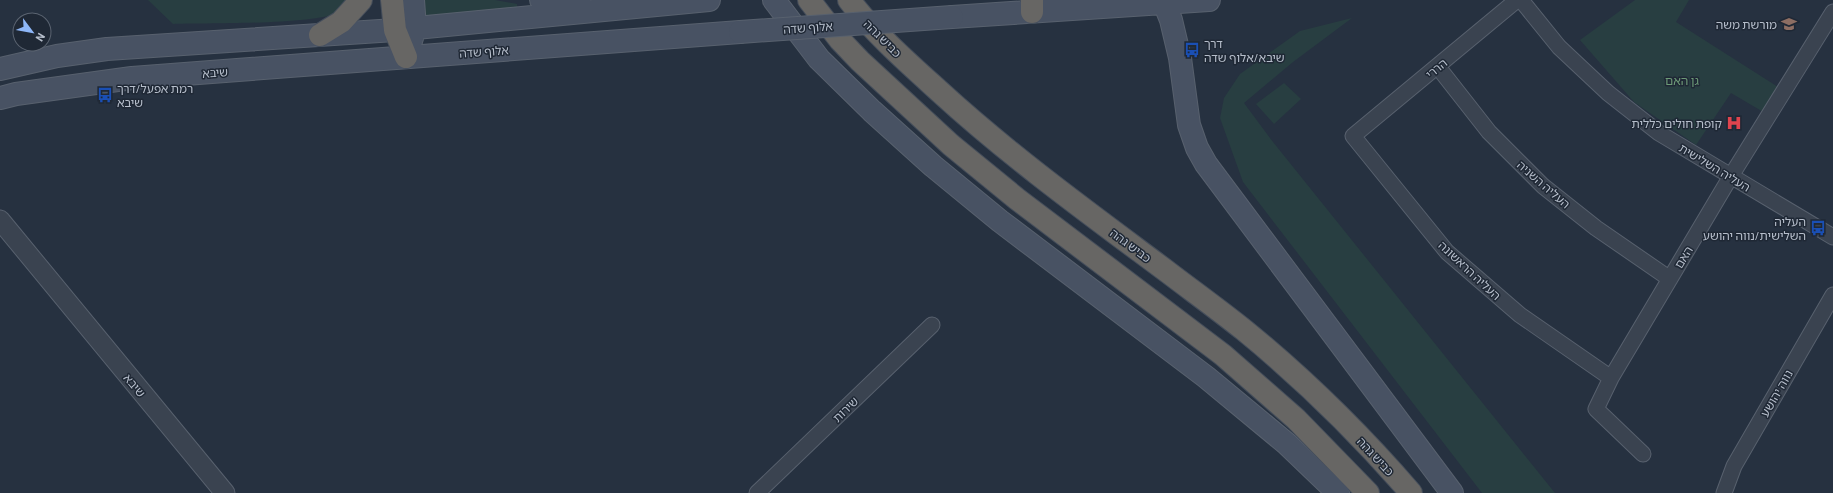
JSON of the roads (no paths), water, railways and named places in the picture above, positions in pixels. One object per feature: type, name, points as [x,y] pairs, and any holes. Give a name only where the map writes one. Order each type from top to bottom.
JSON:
[{"type":"highway","points":[[320,35],[341,22],[361,0]]},
{"type":"highway","points":[[392,0],[405,29],[406,57]]},
{"type":"highway","points":[[808,0],[840,40],[860,61],[951,145],[1017,199],[1224,355],[1296,419],[1368,493]]},
{"type":"highway","name":"כביש גהה","points":[[849,0],[883,39],[972,121],[1037,174],[1244,330],[1318,396],[1355,432],[1411,493]]},
{"type":"main road","points":[[405,29],[413,0]]},
{"type":"main road","points":[[541,0],[646,6]]},
{"type":"main road","points":[[0,69],[57,56],[107,49],[405,29],[709,0]]},
{"type":"main road","points":[[774,0],[819,59],[872,111],[933,166],[1000,221],[1206,377],[1287,444],[1338,493]]},
{"type":"main road","points":[[1180,58],[1181,37],[1184,20],[1188,10],[1202,1]]},
{"type":"main road","name":"אלוף שדה","points":[[406,57],[952,17],[1032,6],[1202,1]]},
{"type":"main road","points":[[1164,2],[1171,20],[1180,58],[1189,125],[1197,148],[1206,164],[1452,493]]},
{"type":"main road","name":"שיבא","points":[[0,98],[16,94],[132,78],[406,57]]},
{"type":"street","name":"הררי","points":[[1353,136],[1517,0]]},
{"type":"street","name":"העליה השלישית","points":[[1522,0],[1559,47],[1608,92],[1659,133],[1833,237]]},
{"type":"street","name":"האם","points":[[1643,454],[1596,409],[1611,378],[1731,176],[1833,12]]},
{"type":"street","name":"העליה השניה","points":[[1438,67],[1489,132],[1543,186],[1596,228],[1670,279]]},
{"type":"street","name":"העליה הראשונה","points":[[1353,136],[1447,252],[1520,315],[1611,378]]},
{"type":"street","name":"שיבא","points":[[0,220],[225,493]]},
{"type":"street","name":"נווה יהושע","points":[[1724,493],[1734,466],[1833,295]]},
{"type":"street","name":"שירות","points":[[757,493],[932,325]]},
{"type":"place","name":"מורשת משה","points":[[1789,24]]},
{"type":"place","name":"דרך שיבא/אלוף שדה","points":[[1192,50]]},
{"type":"place","name":"רמת אפעל/דרך שיבא","points":[[105,95]]},
{"type":"place","name":"קופת חולים כללית","points":[[1734,123]]},
{"type":"place","name":"העליה השלישית/נווה יהושע","points":[[1818,228]]},
{"type":"park label","name":"גן האם","points":[[1682,80]]}]
